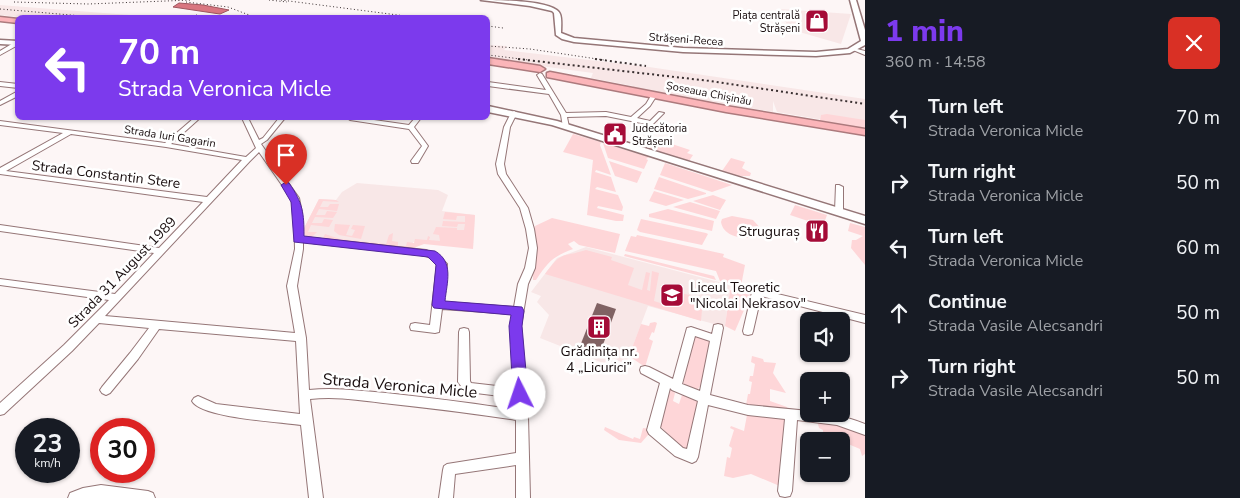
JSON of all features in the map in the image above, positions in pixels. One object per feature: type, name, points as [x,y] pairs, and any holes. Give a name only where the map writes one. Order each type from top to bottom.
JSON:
[{"type":"highway","points":[[0,18],[15,20]]},
{"type":"highway","points":[[490,63],[520,66],[543,72]]},
{"type":"highway","points":[[490,63],[865,131]]},
{"type":"highway","name":"Șoseaua Chișinău","points":[[543,72],[654,95],[865,131]]},
{"type":"main road","name":"Strășeni-Recea","points":[[484,0],[530,4],[554,10],[560,36],[574,40],[699,51],[816,54],[854,50]]},
{"type":"main road","points":[[853,0],[862,23],[865,42],[854,50]]},
{"type":"main road","points":[[0,42],[15,43]]},
{"type":"main road","points":[[490,109],[514,113],[566,127],[865,220]]},
{"type":"street","points":[[0,53],[15,44]]},
{"type":"street","points":[[854,50],[864,52]]},
{"type":"street","points":[[543,72],[564,115],[566,127]]},
{"type":"street","points":[[0,84],[15,86]]},
{"type":"street","points":[[490,84],[552,93]]},
{"type":"street","points":[[0,103],[15,95]]},
{"type":"street","points":[[632,119],[648,105],[654,95]]},
{"type":"street","points":[[564,115],[604,111],[651,123],[661,113]]},
{"type":"street","points":[[514,113],[507,127],[500,164],[502,174],[524,208],[530,229],[532,248],[530,268],[523,284],[516,326],[522,416],[524,498]]},
{"type":"street","points":[[166,145],[195,120]]},
{"type":"street","points":[[246,120],[259,146],[295,198],[298,213],[298,239],[292,286],[301,338],[306,420],[316,498]]},
{"type":"street","name":"Strada 31 August 1989","points":[[0,410],[97,319],[265,140],[280,120]]},
{"type":"street","points":[[364,120],[411,127],[425,146],[414,161]]},
{"type":"street","points":[[411,127],[416,120]]},
{"type":"street","name":"Strada Iuri Gagarin","points":[[0,123],[166,145],[247,159]]},
{"type":"street","points":[[0,172],[70,132]]},
{"type":"street","name":"Strada Constantin Stere","points":[[0,172],[209,200]]},
{"type":"street","points":[[839,187],[839,211]]},
{"type":"street","points":[[0,228],[162,251]]},
{"type":"street","points":[[298,239],[413,251],[431,254],[438,258],[442,264],[435,329],[415,326]]},
{"type":"street","points":[[0,282],[117,298]]},
{"type":"street","points":[[748,331],[757,292],[865,319]]},
{"type":"street","points":[[438,305],[518,311]]},
{"type":"street","points":[[97,319],[301,338]]},
{"type":"street","points":[[106,390],[157,324]]},
{"type":"street","points":[[691,331],[717,333],[692,457],[679,452],[653,430],[671,384],[691,331]]},
{"type":"street","name":"Strada Veronica Micle","points":[[464,332],[464,382],[468,387],[520,394]]},
{"type":"street","points":[[645,370],[671,384],[746,410],[791,416],[830,417],[865,430]]},
{"type":"street","name":"Strada Veronica Micle","points":[[304,394],[356,395],[437,403],[522,416]]},
{"type":"street","points":[[198,401],[221,410],[306,420]]},
{"type":"street","points":[[785,491],[791,416]]},
{"type":"street","points":[[446,498],[449,470],[452,468],[523,458]]},
{"type":"street","points":[[75,498],[94,491],[148,498]]},
{"type":"shaded area","points":[[179,3],[229,10],[220,14],[173,7]]},
{"type":"shaded area","points":[[0,5],[130,15],[15,15],[15,17],[0,15]]},
{"type":"shaded area","name":"Piața centrală Strășeni","points":[[780,9],[851,14],[841,44],[789,29]]},
{"type":"shaded area","points":[[490,45],[507,46],[504,50],[649,67],[865,99],[865,127],[777,112],[773,101],[773,112],[633,88],[633,86],[591,78],[593,73],[490,59]]},
{"type":"shaded area","points":[[827,114],[865,120],[865,129],[820,121],[821,115]]},
{"type":"shaded area","points":[[573,134],[601,142],[600,145],[611,175],[596,170],[595,172],[611,177],[616,192],[597,187],[595,189],[618,195],[623,207],[622,211],[598,206],[597,208],[624,215],[623,221],[587,215],[593,160],[563,152]]},
{"type":"shaded area","points":[[655,141],[663,141],[690,150],[687,153],[693,155],[689,161],[649,149]]},
{"type":"shaded area","points":[[603,143],[649,157],[646,159],[648,160],[644,169],[608,158]]},
{"type":"shaded area","points":[[731,158],[745,162],[742,168],[751,173],[750,176],[736,176],[722,171]]},
{"type":"shaded area","points":[[609,161],[642,172],[637,183],[615,176]]},
{"type":"shaded area","points":[[665,163],[732,185],[712,192],[660,175]]},
{"type":"shaded area","points":[[659,177],[706,194],[688,199],[654,189]]},
{"type":"shaded area","points":[[357,183],[438,190],[448,195],[442,211],[475,215],[473,247],[413,242],[411,249],[308,238],[302,232],[319,199],[336,200],[342,192]]},
{"type":"shaded area","points":[[654,191],[684,200],[666,206],[649,201]]},
{"type":"shaded area","points":[[713,195],[726,200],[720,210],[693,201]]},
{"type":"shaded area","points":[[319,199],[336,200],[339,202],[323,201],[320,207],[339,204],[337,211],[319,209],[316,215],[325,215],[327,211],[337,212],[333,218],[315,217],[312,223],[322,223],[324,219],[333,220],[329,227],[311,225],[308,232],[317,232],[312,237],[323,238],[325,234],[340,239],[386,244],[389,235],[393,233],[392,241],[398,242],[398,246],[406,246],[407,242],[414,243],[415,239],[427,240],[428,236],[430,237],[429,240],[440,241],[439,235],[433,234],[436,227],[464,230],[465,224],[458,224],[457,227],[442,226],[443,221],[465,222],[465,216],[457,216],[456,220],[443,219],[445,212],[475,215],[473,249],[424,244],[411,249],[308,238],[302,232]]},
{"type":"shaded area","points":[[690,202],[720,211],[716,219],[673,207]]},
{"type":"shaded area","points":[[795,205],[827,215],[823,226],[790,215]]},
{"type":"shaded area","points":[[668,209],[714,221],[712,231],[649,217],[649,214]]},
{"type":"shaded area","points":[[732,216],[753,220],[764,232],[760,237],[755,238],[731,235],[723,228],[721,222],[722,219]]},
{"type":"shaded area","points":[[552,218],[620,234],[615,253],[579,245],[574,241],[568,244],[573,249],[551,261],[536,280],[533,280],[534,229],[535,226]]},
{"type":"shaded area","points":[[641,219],[708,234],[702,245],[640,232],[637,230]]},
{"type":"shaded area","points":[[850,223],[865,227],[865,265],[851,248],[852,240],[863,236],[848,231]]},
{"type":"shaded area","points":[[335,224],[350,225],[346,235],[352,236],[355,230],[351,229],[353,225],[365,226],[361,239],[339,235],[334,231]]},
{"type":"shaded area","points":[[637,235],[724,254],[723,257],[745,265],[741,286],[720,281],[716,271],[625,251],[631,236],[636,237]]},
{"type":"shaded area","points":[[586,247],[730,285],[725,327],[648,306],[626,364],[612,358],[603,363],[540,338],[549,315],[537,302],[541,296],[531,292],[557,258]]},
{"type":"shaded area","points":[[586,250],[612,257],[611,260],[634,268],[628,285],[642,290],[646,272],[650,273],[647,290],[650,291],[652,271],[659,273],[654,301],[673,307],[676,292],[703,298],[701,321],[545,274],[559,258]]},
{"type":"shaded area","points":[[625,254],[714,276],[716,280],[624,256]]},
{"type":"shaded area","points":[[730,290],[751,294],[735,331],[725,326]]},
{"type":"shaded area","points":[[650,323],[657,323],[654,333],[652,332],[649,339],[653,341],[645,367],[629,356],[641,324],[649,326]]},
{"type":"shaded area","points":[[693,335],[711,341],[701,385],[698,389],[683,385]]},
{"type":"shaded area","points":[[752,356],[763,359],[764,362],[776,363],[773,373],[786,393],[770,389],[770,401],[787,407],[788,410],[746,405],[752,382],[749,381],[750,376],[753,376],[755,364],[751,362]]},
{"type":"shaded area","points":[[671,389],[675,393],[673,401],[679,404],[682,395],[699,402],[689,450],[683,449],[658,424],[667,390]]},
{"type":"shaded area","points":[[758,414],[786,418],[782,487],[751,474],[733,478],[724,476],[727,457],[730,458],[732,448],[729,446],[734,430],[730,428],[731,426],[744,431],[747,415]]},
{"type":"shaded area","points":[[818,422],[826,422],[862,430],[865,434],[865,454],[862,456],[860,449],[850,445],[850,432],[823,432],[819,428]]},
{"type":"shaded area","points":[[605,427],[633,439],[634,437],[640,439],[643,428],[650,429],[648,435],[641,443],[619,440],[604,430]]},
{"type":"building","name":"Grădinița nr. 4 „Licurici”","points":[[597,303],[616,309],[600,353],[580,346]]},
{"type":"railway","points":[[14,2],[88,4],[192,0]]},
{"type":"railway","points":[[269,0],[287,2]]},
{"type":"railway","points":[[281,0],[398,15]]},
{"type":"railway","points":[[186,2],[228,7],[249,15]]},
{"type":"railway","points":[[0,9],[71,15]]},
{"type":"railway","points":[[490,26],[503,28]]},
{"type":"railway","points":[[490,46],[530,49],[604,60]]},
{"type":"railway","points":[[490,55],[529,60]]},
{"type":"railway","points":[[518,59],[710,81],[865,104]]},
{"type":"railway","points":[[595,59],[646,66]]},
{"type":"place","name":"Piața centrală Strășeni","points":[[817,21]]},
{"type":"place","name":"Judecătoria Strășeni","points":[[615,134]]},
{"type":"place","name":"Struguraș","points":[[817,231]]},
{"type":"place","name":"Liceul Teoretic \"Nicolai Nekrasov\"","points":[[672,295]]},
{"type":"place","name":"Grădinița nr. 4 „Licurici”","points":[[599,327]]},
{"type":"route","points":[[286,185],[296,202],[298,239],[431,254],[438,258],[442,264],[438,305],[518,311],[516,326],[520,394]]}]
